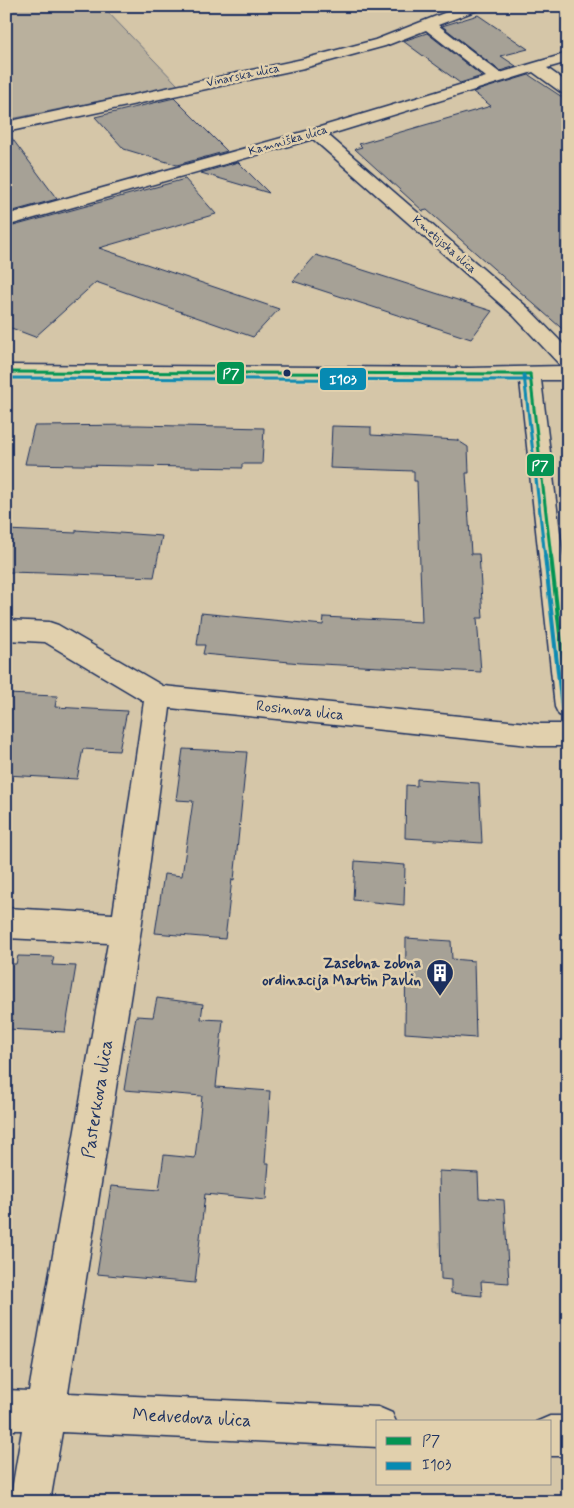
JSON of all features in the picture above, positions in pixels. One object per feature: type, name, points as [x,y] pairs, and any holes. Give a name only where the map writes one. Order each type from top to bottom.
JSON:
[{"type":"street","name":"Vinarska ulica","points":[[6,127],[304,63],[380,43],[475,6]]},
{"type":"street","points":[[427,24],[496,78]]},
{"type":"street","name":"Kamniška ulica","points":[[6,221],[316,133],[568,57]]},
{"type":"street","points":[[534,66],[568,90]]},
{"type":"street","name":"Kmetijska ulica","points":[[316,133],[520,311],[568,361]]},
{"type":"street","points":[[6,372],[568,373]]},
{"type":"street","points":[[530,374],[568,708]]},
{"type":"street","name":"Rosinova ulica","points":[[6,630],[49,632],[158,696],[538,735],[568,735]]},
{"type":"street","name":"Pasterkova ulica","points":[[30,1502],[126,929],[158,696]]},
{"type":"street","points":[[6,923],[126,929]]},
{"type":"street","name":"Medvedova ulica","points":[[6,1410],[376,1427]]},
{"type":"street","points":[[552,1436],[568,1436]]},
{"type":"shaded area","points":[[6,6],[102,6],[178,85],[6,120]]},
{"type":"building","points":[[478,15],[528,49],[501,56],[516,66],[500,71],[442,26]]},
{"type":"building","points":[[427,33],[482,76],[460,83],[403,41]]},
{"type":"building","points":[[529,75],[568,101],[568,334],[427,210],[423,211],[355,149],[362,147],[359,144],[491,106],[473,92]]},
{"type":"building","points":[[174,98],[227,151],[177,165],[124,149],[95,117]]},
{"type":"building","points":[[8,133],[57,199],[6,213],[6,134]]},
{"type":"building","points":[[238,162],[269,193],[201,173]]},
{"type":"building","points":[[185,179],[216,214],[99,248],[279,309],[253,337],[96,282],[35,337],[6,326],[6,228]]},
{"type":"building","points":[[316,255],[492,311],[471,339],[293,281]]},
{"type":"building","points":[[138,425],[264,428],[262,464],[242,464],[242,468],[25,464],[34,426]]},
{"type":"building","points":[[332,426],[371,427],[371,435],[457,440],[468,447],[469,473],[466,473],[471,554],[479,554],[483,618],[477,618],[481,672],[301,663],[203,654],[205,645],[197,645],[201,613],[323,625],[324,617],[422,622],[417,481],[414,481],[414,471],[330,468]]},
{"type":"building","points":[[6,530],[76,533],[76,530],[162,536],[154,577],[6,572]]},
{"type":"building","points":[[6,694],[57,696],[55,707],[127,711],[119,751],[83,749],[77,779],[6,775]]},
{"type":"building","points":[[183,749],[247,752],[234,880],[232,879],[225,939],[155,933],[164,874],[182,876],[193,801],[176,800]]},
{"type":"building","points":[[417,779],[479,783],[482,843],[405,838],[406,785],[417,786]]},
{"type":"building","points":[[355,861],[405,865],[404,905],[353,900]]},
{"type":"building","name":"Zasebna zobna ordinacija Martin Pavlin","points":[[406,938],[451,941],[452,959],[474,961],[476,1038],[405,1033]]},
{"type":"building","points":[[18,956],[54,957],[52,965],[76,966],[65,1032],[6,1029],[6,964],[16,964]]},
{"type":"building","points":[[157,998],[203,1004],[201,1019],[223,1020],[216,1087],[270,1091],[265,1163],[269,1163],[266,1200],[205,1194],[195,1283],[97,1274],[111,1186],[159,1190],[164,1155],[195,1158],[202,1096],[124,1090],[136,1016],[153,1017]]},
{"type":"building","points":[[439,1171],[478,1173],[479,1198],[504,1200],[509,1283],[481,1281],[482,1296],[451,1293],[451,1280],[441,1279]]},
{"type":"transit line","name":"P7","points":[[6,372],[530,374]]},
{"type":"transit line","name":"P7","points":[[530,374],[568,705]]},
{"type":"transit line","name":"I103","points":[[524,375],[562,708]]},
{"type":"transit line","name":"I103","points":[[6,378],[530,380]]},
{"type":"place","name":"Zasebna zobna ordinacija Martin Pavlin","points":[[440,997]]}]
